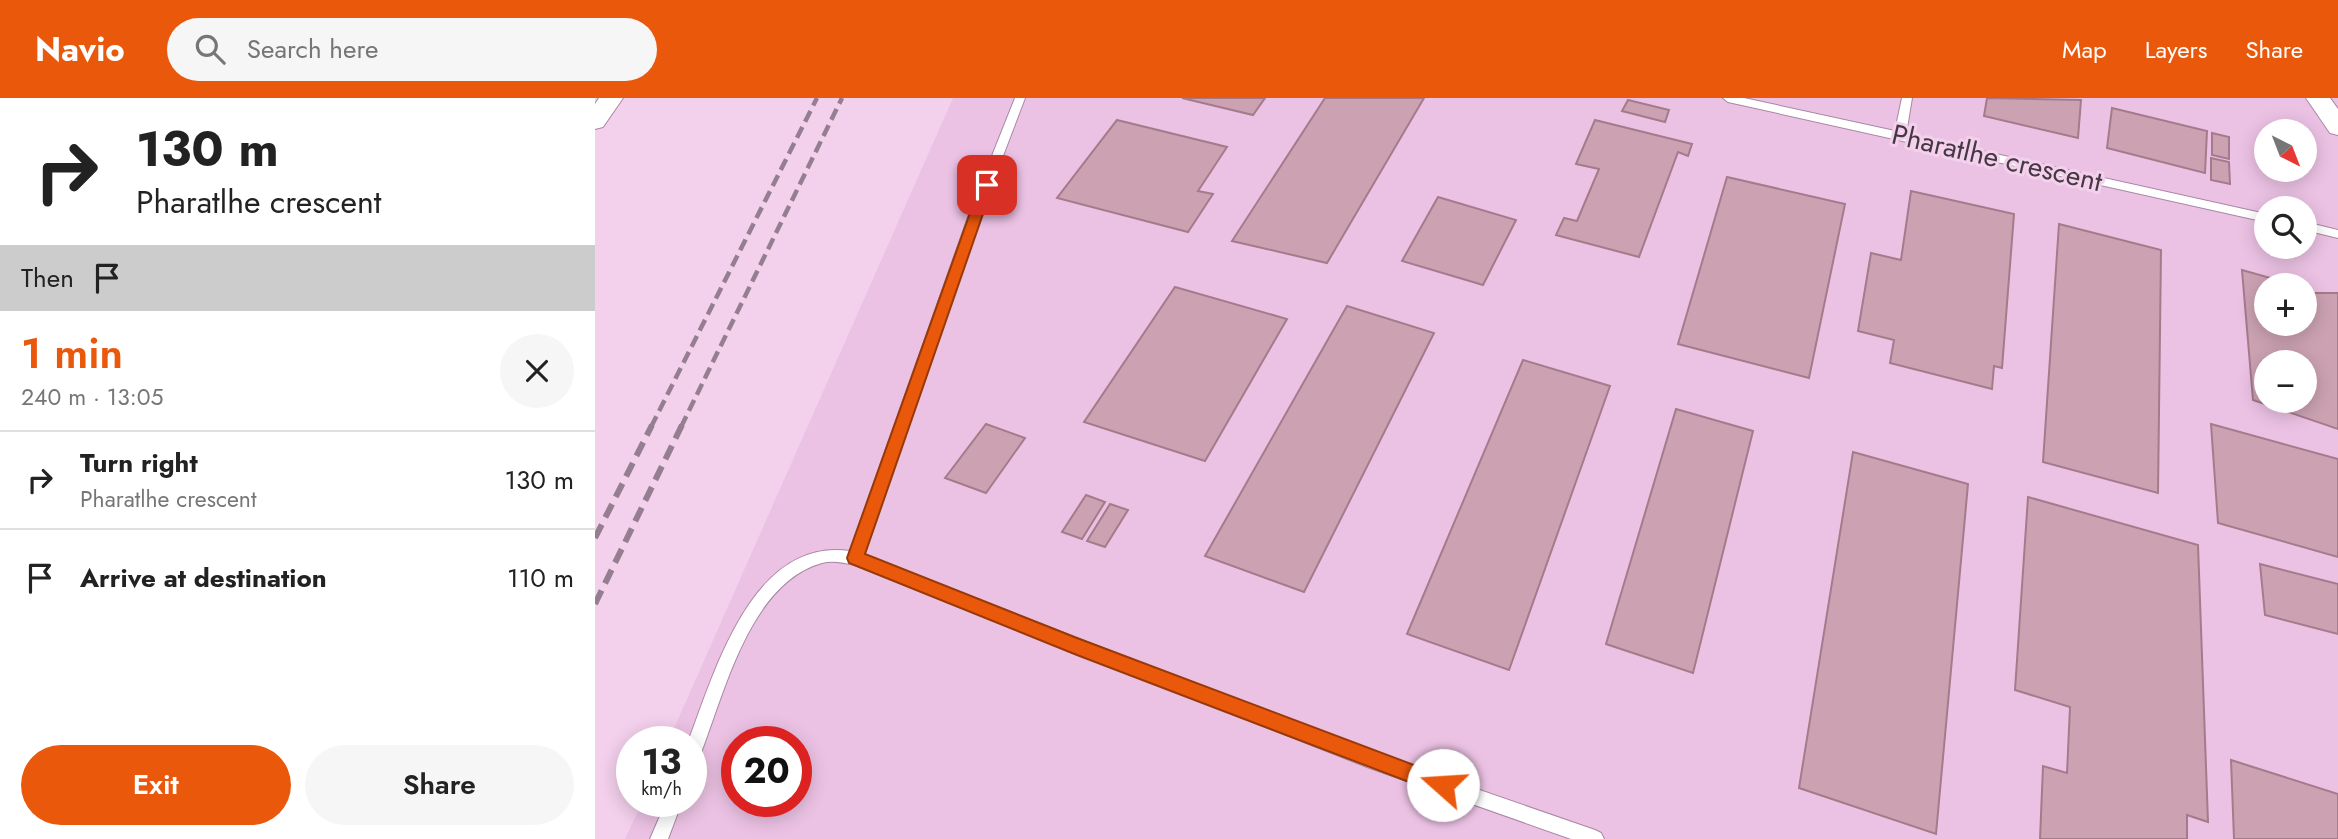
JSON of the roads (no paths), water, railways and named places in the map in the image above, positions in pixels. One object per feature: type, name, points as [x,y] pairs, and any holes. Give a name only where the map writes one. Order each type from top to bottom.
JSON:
[{"type":"street","points":[[595,121],[611,98]]},
{"type":"street","points":[[2318,98],[2338,127]]},
{"type":"lane","points":[[855,558],[978,206],[1020,98]]},
{"type":"lane","name":"Pharatlhe crescent","points":[[1728,98],[2254,215]]},
{"type":"lane","points":[[1900,137],[1907,98]]},
{"type":"lane","points":[[2317,229],[2338,234]]},
{"type":"lane","points":[[703,726],[744,624],[766,594],[794,568],[823,556],[855,558],[1367,759],[1595,839]]},
{"type":"lane","points":[[659,839],[668,817]]},
{"type":"railway","points":[[651,427],[817,98]]},
{"type":"railway","points":[[681,427],[842,98]]},
{"type":"railway","points":[[595,538],[652,425]]},
{"type":"railway","points":[[595,604],[682,425]]}]
